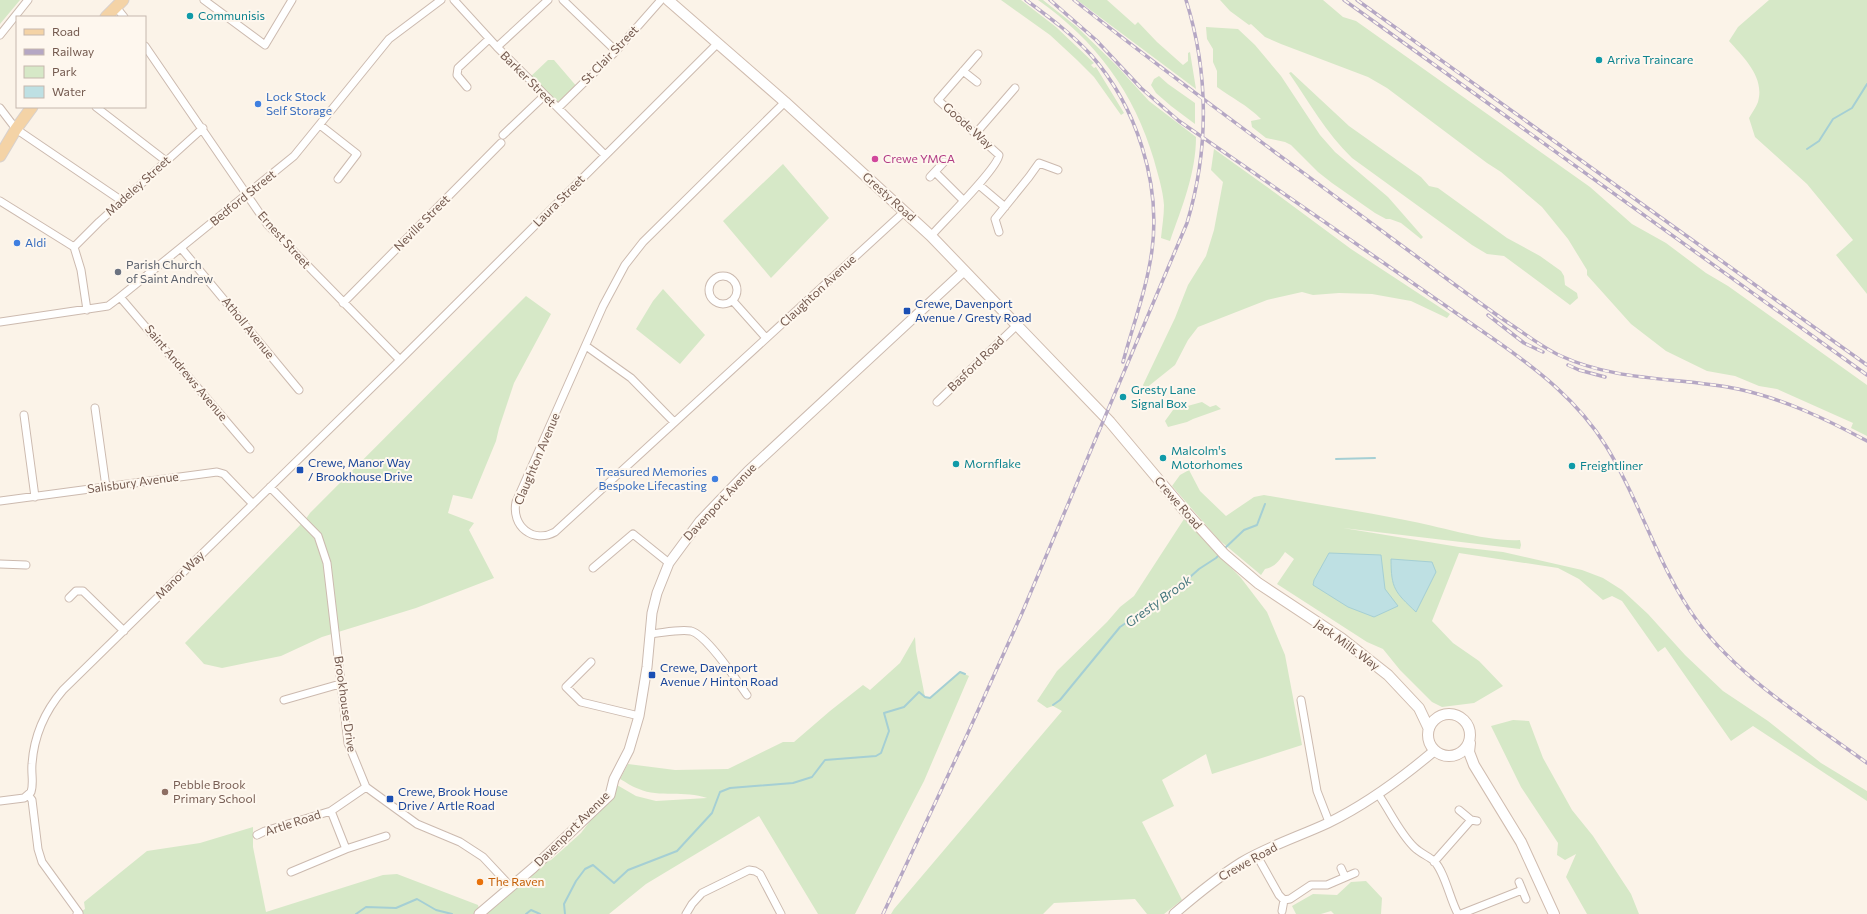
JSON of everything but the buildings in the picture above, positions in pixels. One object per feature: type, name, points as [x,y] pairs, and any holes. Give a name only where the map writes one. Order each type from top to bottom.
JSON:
[{"type":"main road","name":"Gresty Road","points":[[668,0],[785,102],[905,211],[1097,408]]},
{"type":"main road","points":[[107,16],[120,3]]},
{"type":"main road","points":[[0,156],[16,129],[31,108]]},
{"type":"main road","name":"Crewe Road","points":[[1097,408],[1222,552],[1267,590]]},
{"type":"main road","name":"Jack Mills Way","points":[[1267,590],[1358,650],[1388,674],[1419,708],[1429,729]]},
{"type":"main road","name":"Jack Mills Way","points":[[1419,708],[1439,716]]},
{"type":"main road","points":[[1470,743],[1459,755],[1446,757],[1434,751],[1429,744],[1429,729],[1439,716],[1447,714],[1454,714],[1462,718],[1470,729],[1470,743],[1469,752],[1474,765],[1521,842],[1554,914]]},
{"type":"main road","points":[[1459,755],[1474,765]]},
{"type":"street","points":[[0,35],[28,0]]},
{"type":"street","points":[[204,0],[265,45],[292,0]]},
{"type":"street","name":"Bedford Street","points":[[0,322],[108,306],[120,298],[294,156],[389,38],[441,0]]},
{"type":"street","name":"Barker Street","points":[[454,0],[489,39],[605,155]]},
{"type":"street","points":[[497,47],[548,0]]},
{"type":"street","points":[[563,0],[616,51]]},
{"type":"street","name":"St Clair Street","points":[[558,108],[616,51],[661,0]]},
{"type":"street","points":[[120,3],[124,16]]},
{"type":"street","points":[[467,87],[456,75],[458,68],[489,39]]},
{"type":"street","name":"Laura Street","points":[[400,360],[718,43]]},
{"type":"street","name":"Ernest Street","points":[[146,47],[203,128],[267,224],[400,360]]},
{"type":"street","name":"Goode Way","points":[[931,236],[978,185],[998,160],[999,155],[938,100],[978,54]]},
{"type":"street","points":[[963,71],[977,82]]},
{"type":"street","points":[[976,133],[1015,88]]},
{"type":"street","points":[[503,135],[544,95]]},
{"type":"street","name":"Claughton Avenue","points":[[785,102],[643,242],[625,265],[603,306],[516,502],[516,516],[523,529],[536,536],[546,536],[555,532],[905,211]]},
{"type":"street","points":[[0,108],[16,129],[122,201]]},
{"type":"street","points":[[97,108],[166,161]]},
{"type":"street","points":[[320,125],[357,154],[338,179]]},
{"type":"street","name":"Madeley Street","points":[[74,247],[122,201],[203,128]]},
{"type":"street","name":"Neville Street","points":[[343,303],[500,143]]},
{"type":"street","points":[[944,162],[933,175],[964,200]]},
{"type":"street","points":[[999,232],[995,219],[1039,163],[1058,170]]},
{"type":"street","points":[[978,185],[1005,207]]},
{"type":"street","points":[[0,201],[74,247],[81,270],[87,310]]},
{"type":"street","name":"Atholl Avenue","points":[[181,248],[299,390]]},
{"type":"street","name":"Davenport Avenue","points":[[479,914],[511,887],[610,795],[614,779],[629,750],[639,716],[647,667],[652,613],[657,592],[668,563],[700,522],[748,471],[964,271]]},
{"type":"street","points":[[720,275],[725,275],[733,279],[738,287],[738,292],[733,301],[724,304],[714,301],[709,292],[710,284],[713,279],[720,275]]},
{"type":"street","name":"Saint Andrews Avenue","points":[[120,298],[250,449]]},
{"type":"street","points":[[733,301],[766,338]]},
{"type":"street","name":"Basford Road","points":[[937,402],[1016,326]]},
{"type":"street","points":[[586,346],[631,378],[674,422]]},
{"type":"street","name":"Manor Way","points":[[29,796],[33,788],[32,762],[36,737],[50,708],[63,690],[400,360]]},
{"type":"street","points":[[95,408],[106,487]]},
{"type":"street","points":[[24,415],[35,497]]},
{"type":"street","name":"Salisbury Avenue","points":[[0,501],[217,472],[224,474],[253,504]]},
{"type":"street","name":"Brookhouse Drive","points":[[270,487],[318,536],[327,563],[336,628],[340,684],[348,743],[352,756],[366,787],[417,824],[460,842],[483,857],[511,887]]},
{"type":"street","points":[[593,568],[633,534],[668,563]]},
{"type":"street","points":[[0,564],[26,565]]},
{"type":"street","points":[[69,598],[76,591],[83,590],[124,631]]},
{"type":"street","points":[[650,634],[686,631],[699,635],[719,657],[748,695]]},
{"type":"street","points":[[591,662],[566,687],[581,702],[639,716]]},
{"type":"street","points":[[284,700],[340,684]]},
{"type":"street","points":[[1301,700],[1317,791],[1329,822]]},
{"type":"street","name":"Crewe Road","points":[[1174,914],[1210,884],[1256,854],[1329,822],[1378,794],[1434,751]]},
{"type":"street","name":"Artle Road","points":[[256,835],[331,810],[366,787]]},
{"type":"street","points":[[1378,794],[1411,844],[1420,853],[1434,862],[1447,887],[1451,902],[1459,914],[1522,890]]},
{"type":"street","points":[[0,802],[29,796],[32,800],[38,849],[42,862],[78,913]]},
{"type":"street","name":"Artle Road","points":[[331,810],[346,849]]},
{"type":"street","points":[[1434,862],[1474,821],[1459,810]]},
{"type":"street","points":[[291,872],[346,849],[386,836]]},
{"type":"street","points":[[1256,854],[1279,895],[1284,900]]},
{"type":"street","points":[[1341,868],[1345,877]]},
{"type":"street","points":[[686,914],[692,904],[702,893],[749,870],[760,874],[781,914]]},
{"type":"street","points":[[1284,900],[1290,899],[1311,886],[1327,885],[1355,873]]},
{"type":"street","points":[[1519,882],[1526,899]]},
{"type":"street","points":[[1282,911],[1284,900]]},
{"type":"green space","points":[[0,0],[20,0],[0,24]]},
{"type":"green space","points":[[1001,0],[1021,0],[1056,27],[1094,63],[1091,65],[1094,68],[1096,67],[1124,113],[1121,115],[1094,77],[1050,35]]},
{"type":"green space","points":[[1038,0],[1043,0],[1077,27],[1116,65],[1149,101],[1196,137],[1194,164],[1191,177],[1184,203],[1170,241],[1161,238],[1164,205],[1154,160],[1146,135],[1124,90],[1095,51],[1078,33]]},
{"type":"green space","points":[[1077,0],[1107,0],[1135,25],[1138,22],[1157,42],[1183,65],[1188,61],[1188,53],[1190,52],[1196,89]]},
{"type":"green space","points":[[1220,0],[1323,0],[1343,17],[1356,21],[1590,187],[1632,224],[1666,243],[1706,273],[1728,286],[1867,385],[1867,436],[1851,428],[1853,423],[1777,389],[1759,386],[1735,376],[1707,371],[1666,351],[1631,324],[1587,275],[1587,270],[1568,239],[1542,207],[1501,172],[1387,88],[1368,77],[1265,37],[1251,24],[1249,25],[1230,11]]},
{"type":"green space","points":[[1769,0],[1867,0],[1867,294],[1836,255],[1853,240],[1807,184],[1755,137],[1749,118],[1758,102],[1759,84],[1752,68],[1729,41],[1738,27]]},
{"type":"green space","points":[[1206,27],[1238,29],[1255,45],[1281,76],[1320,135],[1335,152],[1388,197],[1423,237],[1421,239],[1401,223],[1386,219],[1375,213],[1318,172],[1291,145],[1285,142],[1266,138],[1252,127],[1251,121],[1261,119],[1217,87],[1217,71],[1213,62],[1213,49],[1207,39]]},
{"type":"green space","points":[[548,60],[554,60],[578,88],[558,108],[528,79]]},
{"type":"green space","points":[[1291,72],[1349,126],[1421,177],[1429,186],[1438,188],[1507,238],[1540,256],[1561,271],[1564,276],[1565,285],[1577,293],[1578,298],[1570,305],[1504,256],[1487,254],[1472,245],[1352,158],[1318,117],[1289,73]]},
{"type":"green space","points":[[1159,76],[1195,103],[1195,124],[1156,93],[1151,85],[1154,79]]},
{"type":"green space","points":[[1214,149],[1351,249],[1450,314],[1447,318],[1411,301],[1372,294],[1339,293],[1313,295],[1302,292],[1267,300],[1198,327],[1188,340],[1175,365],[1145,389],[1143,385],[1175,318],[1188,285],[1206,256],[1214,230],[1223,182],[1211,170]]},
{"type":"green space","points":[[783,164],[829,218],[771,278],[723,221]]},
{"type":"green space","points":[[663,289],[705,335],[680,364],[636,329],[653,301]]},
{"type":"green space","points":[[526,296],[551,314],[514,383],[496,441],[472,499],[453,495],[448,513],[474,523],[469,530],[494,578],[416,608],[322,637],[281,656],[222,668],[204,664],[185,643],[305,520],[310,513]]},
{"type":"green space","points":[[1202,402],[1210,407],[1216,405],[1221,409],[1187,422],[1168,427],[1165,421],[1173,410]]},
{"type":"green space","points":[[1189,470],[1200,491],[1226,516],[1254,497],[1264,495],[1405,520],[1492,539],[1520,540],[1520,549],[1343,528],[1459,547],[1503,552],[1582,570],[1603,578],[1622,590],[1648,614],[1685,655],[1723,691],[1768,721],[1821,763],[1867,791],[1867,801],[1753,726],[1731,741],[1665,647],[1658,652],[1622,601],[1612,596],[1603,600],[1579,579],[1558,568],[1459,553],[1432,621],[1453,643],[1479,661],[1503,686],[1474,703],[1442,707],[1432,702],[1400,670],[1383,649],[1367,642],[1277,584],[1294,559],[1285,552],[1272,567],[1265,569],[1261,575],[1218,539],[1172,486],[1180,475]]},
{"type":"green space","points":[[1184,519],[1241,578],[1267,612],[1285,655],[1302,745],[1212,774],[1206,754],[1162,780],[1174,806],[1142,822],[1182,900],[1164,914],[1147,914],[1135,899],[1054,903],[1043,914],[891,914],[1062,711],[1053,706],[1047,708],[1037,701],[1057,671],[1107,622],[1120,607],[1134,596]]},
{"type":"green space","points":[[915,637],[916,651],[925,697],[930,698],[960,672],[969,676],[924,781],[855,914],[818,914],[759,816],[646,884],[609,914],[77,914],[85,909],[84,902],[147,851],[200,843],[253,827],[253,847],[266,912],[383,875],[397,874],[478,905],[480,913],[533,868],[551,860],[581,833],[617,785],[636,796],[656,801],[707,798],[690,794],[647,792],[631,786],[620,779],[628,764],[675,770],[728,769],[783,742],[794,742],[863,685],[870,690],[900,663]]},
{"type":"green space","points":[[1513,720],[1529,721],[1543,758],[1572,810],[1593,836],[1631,894],[1639,914],[1587,914],[1566,877],[1576,854],[1565,860],[1557,855],[1558,843],[1521,787],[1491,726]]},
{"type":"green space","points":[[1366,881],[1382,898],[1381,914],[1334,914],[1331,911],[1321,914],[1296,914],[1292,906],[1313,894],[1337,895],[1351,882]]},
{"type":"water","points":[[1329,553],[1381,555],[1385,589],[1398,606],[1374,617],[1348,607],[1313,585],[1314,580]]},
{"type":"water","points":[[1391,559],[1432,562],[1436,572],[1416,612],[1403,600],[1393,584]]},
{"type":"waterway","points":[[1807,149],[1819,141],[1833,119],[1852,108],[1867,84]]},
{"type":"waterway","name":"Gresty Brook","points":[[1336,459],[1375,458]]},
{"type":"waterway","name":"Gresty Brook","points":[[1224,549],[1244,530],[1257,525],[1265,504]]},
{"type":"waterway","name":"Gresty Brook","points":[[1053,705],[1060,700],[1120,627],[1180,586],[1199,569],[1220,554]]},
{"type":"waterway","name":"Gresty Brook","points":[[565,914],[564,904],[576,881],[585,869],[593,865],[614,883],[628,870],[677,851],[712,813],[720,792],[730,788],[793,783],[812,777],[825,760],[876,756],[881,753],[889,731],[884,713],[904,707],[919,692],[925,697],[930,698],[960,672],[965,674]]},
{"type":"waterway","name":"Gresty Brook","points":[[356,914],[366,907],[396,908],[417,899],[436,910],[452,914]]},
{"type":"waterway","name":"Gresty Brook","points":[[526,914],[531,910],[540,914]]},
{"type":"railway","points":[[1026,0],[1052,19],[1084,47],[1107,75],[1121,97],[1132,121],[1142,146],[1149,172],[1153,198],[1154,224],[1152,250],[1143,292],[1123,362]]},
{"type":"railway","points":[[1050,0],[1096,40],[1141,88],[1179,121],[1495,340],[1527,363],[1556,387],[1583,415],[1606,446],[1630,490],[1672,580],[1698,622],[1734,662],[1755,680],[1777,698],[1867,763]]},
{"type":"railway","points":[[1074,0],[1191,90],[1390,237],[1480,303],[1548,349],[1582,364],[1626,375],[1716,385],[1755,393],[1804,410],[1867,441]]},
{"type":"railway","points":[[883,914],[967,735],[1022,613],[1187,223],[1199,168],[1203,112],[1199,55],[1194,28],[1186,0]]},
{"type":"railway","points":[[1344,0],[1867,375]]},
{"type":"railway","points":[[1357,0],[1867,365]]},
{"type":"railway","points":[[1488,315],[1524,343],[1543,352]]},
{"type":"railway","points":[[1568,365],[1579,370],[1605,377]]},
{"type":"place","name":"Communisis","points":[[190,16]]},
{"type":"place","name":"Arriva Traincare","points":[[1599,60]]},
{"type":"place","name":"Lock Stock Self Storage","points":[[258,104]]},
{"type":"place","name":"Crewe YMCA","points":[[875,159]]},
{"type":"place","name":"Aldi","points":[[17,243]]},
{"type":"place","name":"Parish Church of Saint Andrew","points":[[118,272]]},
{"type":"place","name":"Crewe, Davenport Avenue / Gresty Road","points":[[907,311]]},
{"type":"place","name":"Gresty Lane Signal Box","points":[[1123,397]]},
{"type":"place","name":"Malcolm's Motorhomes","points":[[1163,458]]},
{"type":"place","name":"Mornflake","points":[[956,464]]},
{"type":"place","name":"Freightliner","points":[[1572,466]]},
{"type":"place","name":"Crewe, Manor Way / Brookhouse Drive","points":[[300,470]]},
{"type":"place","name":"Treasured Memories Bespoke Lifecasting","points":[[715,479]]},
{"type":"place","name":"Crewe, Davenport Avenue / Hinton Road","points":[[652,675]]},
{"type":"place","name":"Pebble Brook Primary School","points":[[165,792]]},
{"type":"place","name":"Crewe, Brook House Drive / Artle Road","points":[[390,799]]},
{"type":"place","name":"The Raven","points":[[480,882]]}]
